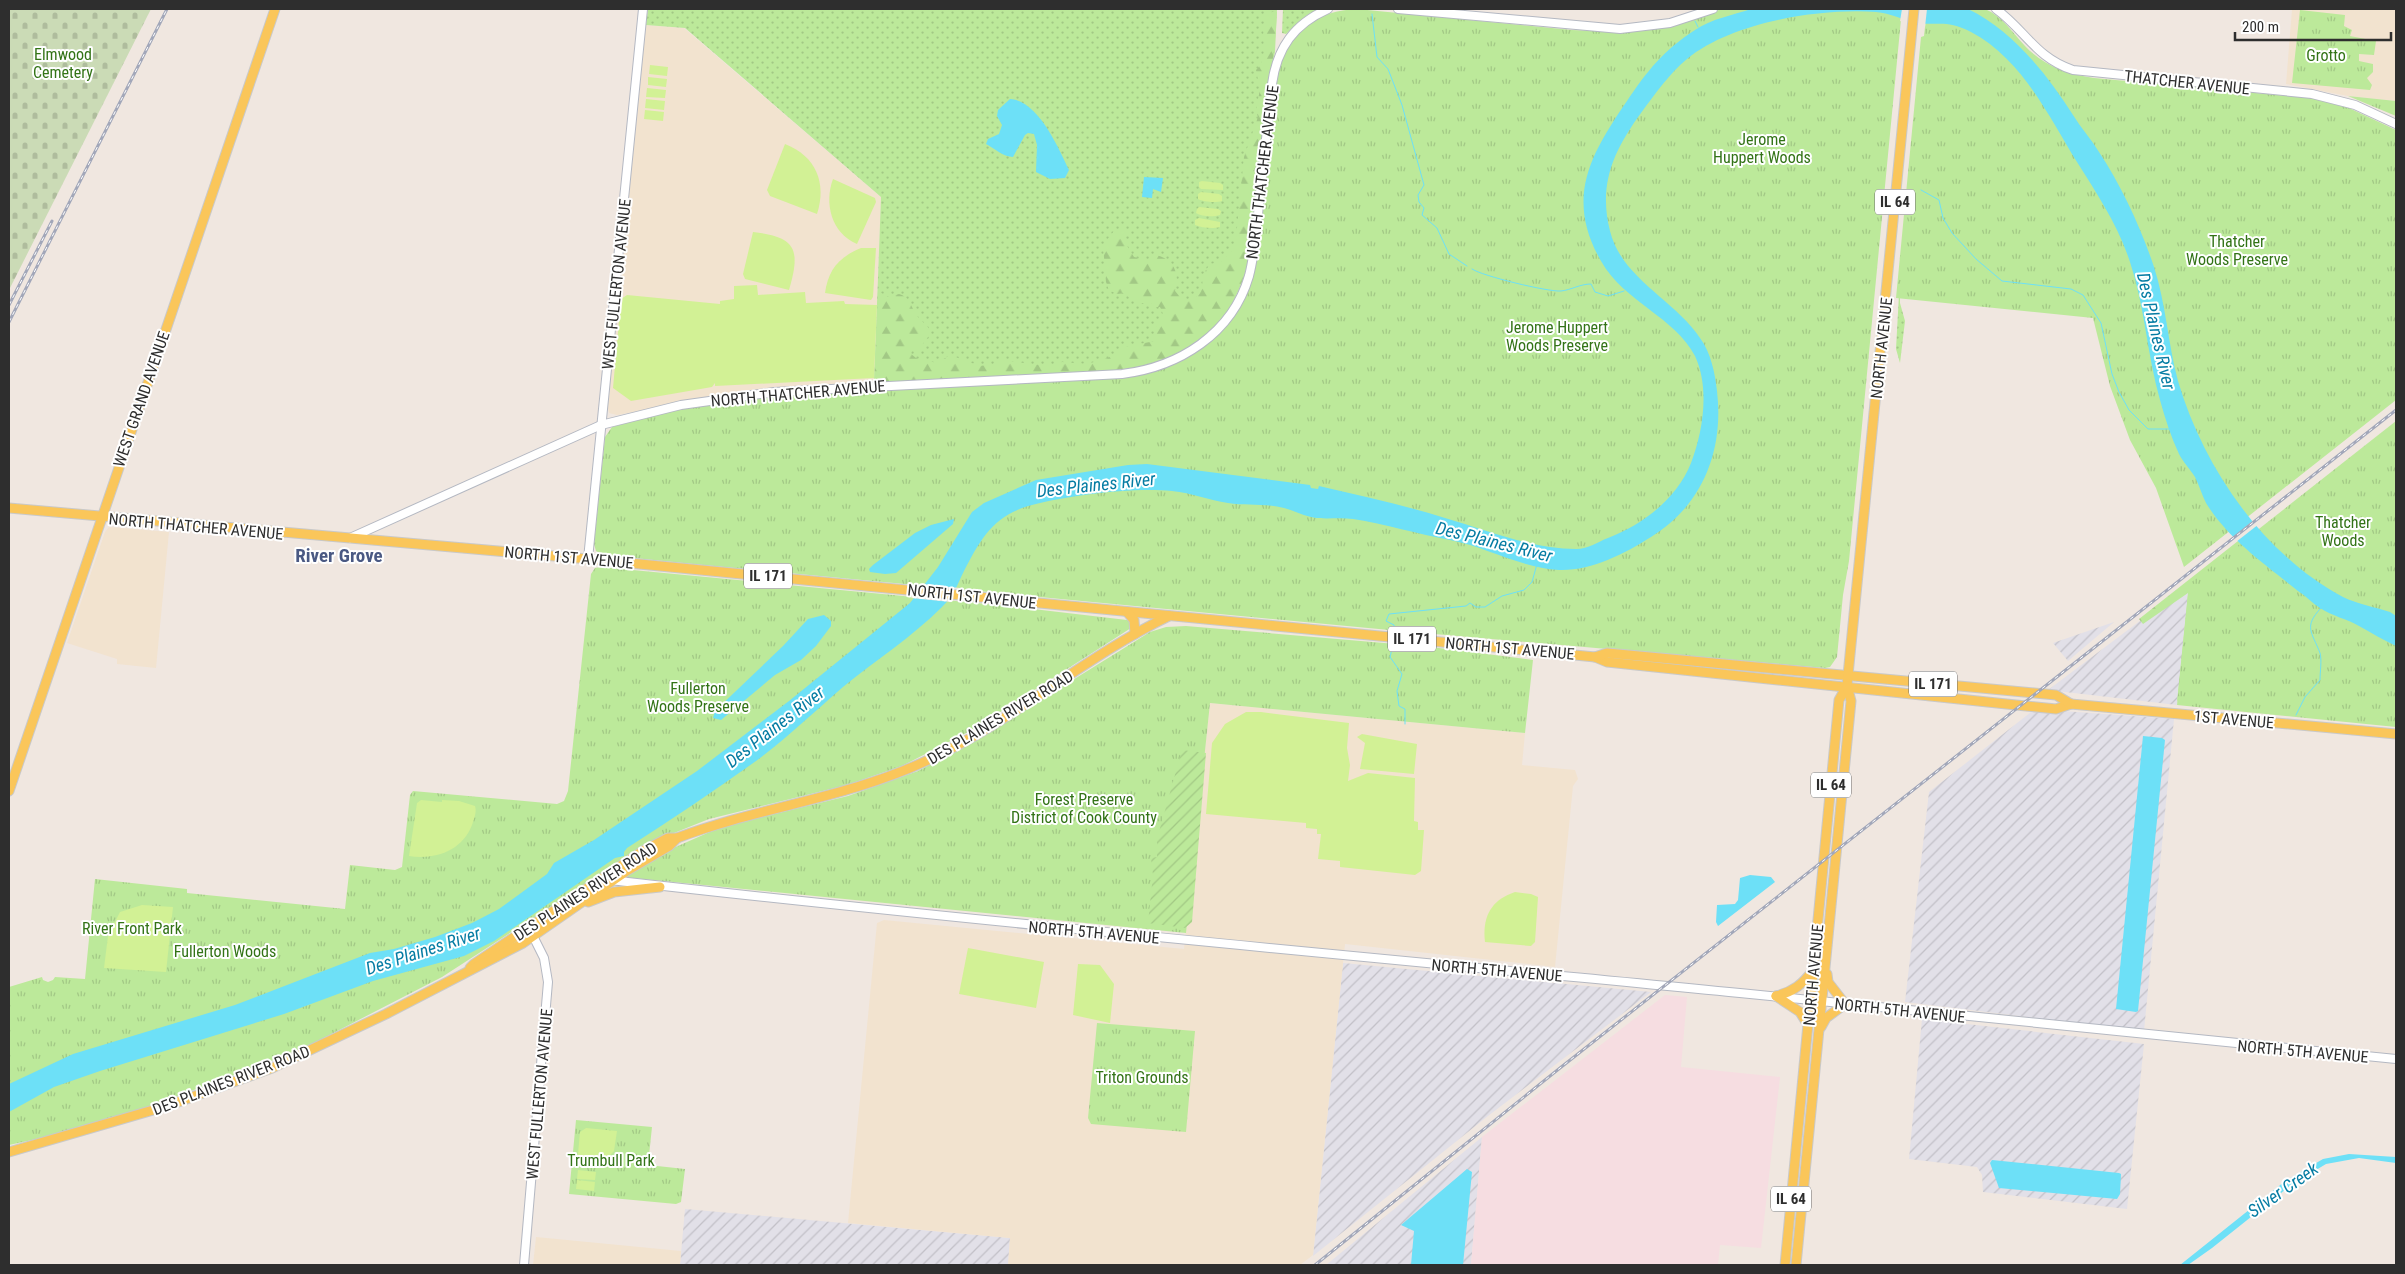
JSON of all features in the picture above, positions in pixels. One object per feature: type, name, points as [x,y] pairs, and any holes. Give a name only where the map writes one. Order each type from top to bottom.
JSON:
[{"type":"main road","name":"WEST GRAND AVENUE","points":[[9,790],[275,9]]},
{"type":"main road","name":"NORTH AVENUE","points":[[1785,1265],[1840,700],[1846,686],[1848,674],[1914,9]]},
{"type":"main road","name":"NORTH THATCHER AVENUE","points":[[9,508],[102,518],[349,538]]},
{"type":"main road","name":"NORTH 1ST AVENUE","points":[[349,538],[588,559],[1595,657],[1607,662],[1846,686]]},
{"type":"main road","points":[[1127,612],[1134,620],[1135,634]]},
{"type":"main road","name":"DES PLAINES RIVER ROAD","points":[[9,1152],[167,1106],[272,1068],[386,1014],[470,968],[598,879],[668,838],[677,838],[760,811],[864,786],[905,771],[964,742],[1135,634],[1169,616]]},
{"type":"main road","name":"NORTH 1ST AVENUE","points":[[1595,657],[1607,653],[1848,674]]},
{"type":"main road","name":"1ST AVENUE","points":[[1848,674],[2056,695],[2071,704]]},
{"type":"main road","name":"NORTH AVENUE","points":[[1796,1265],[1851,701],[1846,686]]},
{"type":"main road","name":"1ST AVENUE","points":[[1846,686],[2037,707],[2056,708],[2071,704],[2396,734]]},
{"type":"main road","name":"DES PLAINES RIVER ROAD","points":[[470,968],[476,968],[533,936],[612,881],[669,846],[677,838]]},
{"type":"main road","points":[[574,908],[614,892],[660,887]]},
{"type":"main road","points":[[1819,1034],[1826,1018],[1845,1004],[1828,982],[1826,959]]},
{"type":"main road","points":[[1776,996],[1800,986],[1814,968]]},
{"type":"main road","points":[[1776,996],[1800,1012],[1808,1028]]},
{"type":"street","name":"WEST FULLERTON AVENUE","points":[[588,559],[643,9]]},
{"type":"street","name":"NORTH THATCHER AVENUE","points":[[349,538],[601,425],[681,405],[756,393],[1122,374],[1154,368],[1179,358],[1199,346],[1220,327],[1229,317],[1243,292],[1255,247],[1272,84],[1277,60],[1288,38],[1296,28],[1328,9]]},
{"type":"street","points":[[1398,9],[1620,29],[1670,23],[1713,9]]},
{"type":"street","name":"THATCHER AVENUE","points":[[1996,9],[2011,21],[2036,50],[2057,64],[2073,70],[2312,94],[2355,105],[2396,124]]},
{"type":"street","name":"NORTH 5TH AVENUE","points":[[598,879],[939,917],[1776,996],[2133,1035],[2396,1059]]},
{"type":"street","name":"WEST FULLERTON AVENUE","points":[[524,1265],[548,982],[544,958],[528,927]]},
{"type":"shaded area","points":[[2292,9],[2396,9],[2396,101],[2348,96],[2286,84]]},
{"type":"shaded area","points":[[646,25],[684,28],[881,197],[874,384],[746,391],[617,415],[609,413]]},
{"type":"shaded area","points":[[109,527],[169,532],[156,668],[117,664],[117,659],[67,643],[105,532]]},
{"type":"shaded area","points":[[2189,584],[2177,705],[2048,690]]},
{"type":"shaded area","points":[[2114,622],[2068,661],[2053,643]]},
{"type":"shaded area","points":[[1210,703],[1525,733],[1522,765],[1575,770],[1578,779],[1573,786],[1555,967],[1345,944],[1313,1255],[1300,1265],[1008,1265],[1010,1238],[848,1223],[877,923],[884,920],[1184,949]]},
{"type":"shaded area","points":[[2035,709],[2174,719],[2144,1031],[1905,1002],[1929,792]]},
{"type":"shaded area","points":[[1343,963],[1651,992],[1488,1116],[1313,1256]]},
{"type":"shaded area","points":[[1665,995],[1687,997],[1681,1067],[1780,1077],[1761,1248],[1720,1245],[1718,1265],[1471,1265],[1482,1137]]},
{"type":"shaded area","points":[[1922,1019],[2144,1044],[2127,1209],[1983,1192],[1982,1175],[1977,1167],[1909,1159]]},
{"type":"shaded area","points":[[1482,1137],[1471,1265],[1326,1265]]},
{"type":"shaded area","points":[[685,1209],[1010,1238],[1008,1265],[680,1265]]},
{"type":"shaded area","points":[[536,1237],[681,1251],[680,1265],[533,1265]]},
{"type":"green space","name":"Elmwood Cemetery","points":[[9,9],[151,9],[9,290]]},
{"type":"green space","points":[[648,9],[1277,9],[1275,52],[1268,83],[1244,281],[1118,370],[874,384],[881,197],[685,28],[646,25]]},
{"type":"green space","points":[[1283,9],[1320,9],[1306,16],[1286,34],[1282,33]]},
{"type":"green space","name":"Jerome Huppert Woods Preserve","points":[[1357,9],[1572,30],[1622,32],[1669,26],[1722,9],[1902,9],[1849,561],[1843,595],[1837,657],[1830,667],[1400,631],[703,565],[604,555],[596,551],[594,544],[605,437],[612,427],[677,409],[770,395],[1131,376],[1169,366],[1200,349],[1225,324],[1246,291],[1279,64],[1293,41],[1309,24],[1330,14]]},
{"type":"green space","name":"Thatcher Woods Preserve","points":[[1927,9],[1985,9],[2002,20],[2025,46],[2040,59],[2056,68],[2074,74],[2094,78],[2311,98],[2349,108],[2396,130],[2396,400],[2184,567],[2156,488],[2130,440],[2110,386],[2093,318],[1896,298],[1921,37],[1924,36]]},
{"type":"green space","name":"Grotto","points":[[2300,10],[2345,15],[2344,26],[2352,30],[2350,36],[2376,41],[2374,55],[2359,54],[2359,61],[2373,64],[2373,72],[2367,78],[2372,85],[2370,90],[2292,83]]},
{"type":"green space","points":[[1277,12],[1257,209],[1252,240],[1246,270],[1235,298],[1220,323],[1198,343],[1168,359],[1139,368],[874,384],[878,291],[888,297],[899,294],[909,301],[916,315],[931,333],[919,349],[912,349],[911,354],[916,358],[937,363],[950,355],[980,366],[993,364],[1000,360],[1048,366],[1062,362],[1087,364],[1108,358],[1124,347],[1155,341],[1154,330],[1163,317],[1160,307],[1154,307],[1151,303],[1141,303],[1138,299],[1130,299],[1126,293],[1117,294],[1109,290],[1106,282],[1103,245],[1114,231],[1124,227],[1126,234],[1124,241],[1134,257],[1149,261],[1156,255],[1171,263],[1177,278],[1175,291],[1182,299],[1196,297],[1201,291],[1202,276],[1210,264],[1221,262],[1235,248],[1244,157],[1258,117],[1256,111],[1260,89],[1256,70],[1264,53],[1265,21],[1267,14]]},
{"type":"green space","points":[[650,65],[668,67],[667,76],[649,74]]},
{"type":"green space","points":[[648,77],[667,79],[666,87],[648,85]]},
{"type":"green space","points":[[647,88],[666,90],[665,98],[646,97]]},
{"type":"green space","points":[[2348,96],[2396,101],[2396,116]]},
{"type":"green space","points":[[646,99],[665,101],[664,110],[645,108]]},
{"type":"green space","points":[[645,110],[664,112],[663,121],[644,119]]},
{"type":"green space","points":[[785,144],[796,149],[804,156],[816,172],[821,192],[817,214],[770,196],[767,190]]},
{"type":"green space","points":[[833,179],[875,198],[876,202],[857,244],[841,233],[832,216],[829,198]]},
{"type":"green space","points":[[1199,182],[1220,183],[1223,185],[1223,190],[1201,189]]},
{"type":"green space","points":[[1201,192],[1219,194],[1222,196],[1222,201],[1200,200],[1198,199],[1198,194]]},
{"type":"green space","points":[[1199,207],[1218,209],[1221,211],[1220,215],[1208,216],[1196,213]]},
{"type":"green space","points":[[1199,218],[1220,222],[1220,227],[1208,228],[1195,225],[1195,220]]},
{"type":"green space","points":[[753,232],[778,237],[792,248],[794,264],[789,290],[745,279],[743,274]]},
{"type":"green space","points":[[861,248],[876,248],[873,297],[871,300],[825,293],[829,278],[836,265]]},
{"type":"green space","points":[[1900,276],[1900,303],[1905,321],[1900,363],[1896,349]]},
{"type":"green space","points":[[757,285],[758,295],[805,292],[806,303],[844,301],[845,304],[877,305],[874,378],[715,386],[715,383],[712,387],[631,401],[613,388],[621,299],[627,295],[720,304],[720,301],[734,299],[734,286]]},
{"type":"green space","name":"Thatcher Woods","points":[[2396,421],[2396,727],[2177,705],[2189,584]]},
{"type":"green space","points":[[2238,541],[2246,548],[2177,702],[2188,593],[2143,624],[2139,619]]},
{"type":"green space","name":"Fullerton Woods Preserve","points":[[601,567],[1008,606],[1127,620],[1131,622],[1131,628],[972,730],[902,766],[847,785],[709,819],[649,843],[442,977],[314,1043],[259,1066],[142,1109],[64,1133],[9,1145],[9,987],[42,977],[43,980],[48,982],[55,977],[85,979],[95,879],[187,889],[187,893],[345,909],[350,865],[395,870],[402,867],[410,795],[413,791],[557,804],[564,801],[568,791],[591,574],[595,568]]},
{"type":"green space","name":"Forest Preserve District of Cook County","points":[[1186,626],[1431,647],[1533,660],[1525,733],[1210,703],[1186,933],[623,877],[662,853],[721,827],[848,796],[918,771],[976,740],[1150,632],[1166,627]]},
{"type":"green space","points":[[1246,712],[1261,712],[1349,723],[1347,748],[1350,765],[1348,781],[1368,773],[1415,778],[1414,821],[1418,822],[1418,830],[1424,830],[1421,871],[1415,875],[1340,867],[1340,861],[1318,859],[1321,834],[1317,834],[1317,829],[1306,828],[1306,823],[1206,814],[1212,743],[1225,724]]},
{"type":"green space","points":[[1362,734],[1417,744],[1414,774],[1360,769],[1365,743],[1357,737]]},
{"type":"green space","points":[[1182,750],[1206,753],[1192,922],[1185,928],[1148,923],[1153,875],[1151,858],[1157,857],[1157,839]]},
{"type":"green space","points":[[421,800],[459,801],[475,806],[472,825],[462,841],[455,847],[438,855],[409,856],[417,803]]},
{"type":"green space","points":[[1515,892],[1538,897],[1535,942],[1531,946],[1485,942],[1485,925],[1490,911],[1500,900]]},
{"type":"green space","name":"River Front Park","points":[[142,905],[173,907],[166,972],[104,968],[108,936],[120,912]]},
{"type":"green space","points":[[968,948],[1044,962],[1036,1008],[959,994]]},
{"type":"green space","points":[[1078,964],[1100,965],[1114,984],[1110,1023],[1073,1015]]},
{"type":"green space","name":"Triton Grounds","points":[[1097,1023],[1195,1031],[1186,1132],[1091,1124],[1088,1118]]},
{"type":"green space","name":"Trumbull Park","points":[[576,1120],[652,1127],[648,1165],[685,1169],[681,1202],[676,1204],[569,1194]]},
{"type":"green space","points":[[586,1128],[617,1131],[614,1151],[605,1161],[577,1164],[580,1132]]},
{"type":"green space","points":[[578,1170],[596,1172],[595,1180],[577,1179]]},
{"type":"green space","points":[[577,1180],[595,1182],[594,1191],[576,1189]]},
{"type":"water","name":"Des Plaines River","points":[[1751,9],[1968,9],[1984,18],[2014,41],[2052,84],[2096,147],[2130,208],[2149,252],[2158,281],[2178,381],[2203,445],[2220,475],[2240,505],[2262,532],[2287,557],[2314,579],[2343,597],[2390,612],[2396,616],[2396,646],[2317,606],[2236,540],[2206,503],[2195,477],[2179,454],[2166,421],[2152,366],[2135,279],[2125,248],[2099,198],[2044,107],[2005,57],[1989,43],[1962,28],[1949,24],[1917,23],[1876,12],[1829,12],[1777,20],[1728,35],[1706,46],[1680,65],[1631,127],[1616,154],[1607,183],[1607,214],[1616,248],[1637,276],[1677,312],[1700,338],[1712,363],[1717,391],[1717,434],[1713,455],[1706,474],[1697,492],[1684,509],[1669,524],[1651,537],[1607,560],[1583,568],[1559,570],[1531,565],[1464,543],[1348,518],[1316,518],[1277,506],[1228,503],[1172,491],[1139,490],[1083,495],[1047,501],[1019,509],[990,529],[976,548],[950,599],[919,628],[843,687],[756,761],[627,848],[624,856],[615,858],[494,941],[464,956],[373,981],[284,1014],[54,1087],[9,1112],[9,1084],[73,1054],[235,1005],[370,953],[394,949],[435,937],[472,923],[499,909],[547,874],[554,863],[594,840],[697,771],[789,701],[910,603],[938,567],[972,512],[984,503],[1036,480],[1128,465],[1147,464],[1310,485],[1311,488],[1318,489],[1319,486],[1414,509],[1510,538],[1559,548],[1585,548],[1621,533],[1646,518],[1668,499],[1677,488],[1691,463],[1699,438],[1703,410],[1700,369],[1695,356],[1675,330],[1623,288],[1601,261],[1590,238],[1585,217],[1584,197],[1587,178],[1602,140],[1642,80],[1665,53],[1701,26]]},
{"type":"water","points":[[1010,99],[1020,101],[1030,108],[1046,127],[1069,170],[1065,178],[1050,179],[1036,172],[1037,145],[1034,134],[1028,133],[1025,135],[1013,157],[1002,154],[986,144],[988,139],[999,134],[1002,125],[997,116],[998,110]]},
{"type":"water","points":[[1144,177],[1163,178],[1161,192],[1153,189],[1152,198],[1142,197]]},
{"type":"water","points":[[954,519],[953,524],[896,573],[870,572],[869,569],[873,565],[915,533],[931,525]]},
{"type":"water","points":[[824,615],[831,621],[831,626],[816,646],[801,660],[775,675],[721,720],[713,718],[715,711],[783,646],[808,619]]},
{"type":"water","points":[[2143,736],[2165,740],[2138,1011],[2136,1012],[2116,1009]]},
{"type":"water","points":[[1750,875],[1771,877],[1775,882],[1718,926],[1716,922],[1717,905],[1735,904],[1738,900],[1740,878]]},
{"type":"water","name":"Silver Creek","points":[[2349,1154],[2396,1157],[2396,1163],[2359,1158],[2326,1164],[2291,1185],[2188,1265],[2180,1265],[2284,1182],[2323,1159]]},
{"type":"water","points":[[1992,1160],[2119,1173],[2121,1174],[2120,1194],[2117,1199],[1999,1188],[1990,1163]]},
{"type":"water","points":[[1467,1169],[1472,1172],[1463,1265],[1411,1265],[1414,1231],[1401,1225]]},
{"type":"pier","points":[[1902,9],[1927,9],[1925,27],[1900,21]]},
{"type":"pier","points":[[2255,519],[2259,524],[2236,542],[2232,538]]},
{"type":"pier","points":[[921,584],[960,588],[951,602],[911,598]]},
{"type":"waterway","points":[[1372,14],[1377,57],[1388,69],[1402,105],[1424,185],[1418,195],[1419,202],[1424,208],[1422,215],[1437,228],[1449,254],[1467,266]]},
{"type":"waterway","points":[[1695,21],[1698,27]]},
{"type":"waterway","points":[[1921,190],[1939,200],[1943,218],[1952,233],[1976,259],[2002,281],[2071,289],[2083,295],[2101,323],[2112,374],[2129,410],[2148,429],[2169,429]]},
{"type":"waterway","points":[[1472,269],[1501,279],[1554,291],[1591,284],[1595,292],[1608,296],[1624,291]]},
{"type":"waterway","name":"Des Plaines River","points":[[1395,629],[1394,625],[1386,621],[1389,614],[1466,606],[1470,603],[1476,607],[1485,607],[1502,596],[1524,590],[1532,582],[1537,564]]},
{"type":"waterway","points":[[2296,715],[2305,697],[2320,680],[2321,656],[2312,635],[2311,625],[2312,620],[2321,608]]},
{"type":"waterway","points":[[1393,645],[1390,657],[1402,674],[1397,691],[1399,706],[1405,709],[1405,724]]},
{"type":"railway","points":[[9,322],[167,9]]},
{"type":"railway","points":[[9,305],[52,221]]},
{"type":"railway","points":[[1315,1265],[1560,1068],[2396,410]]},
{"type":"district","name":"River Grove","points":[[339,555]]},
{"type":"park label","name":"Jerome Huppert Woods","points":[[1762,148]]},
{"type":"park label","name":"Fullerton Woods","points":[[225,951]]}]
